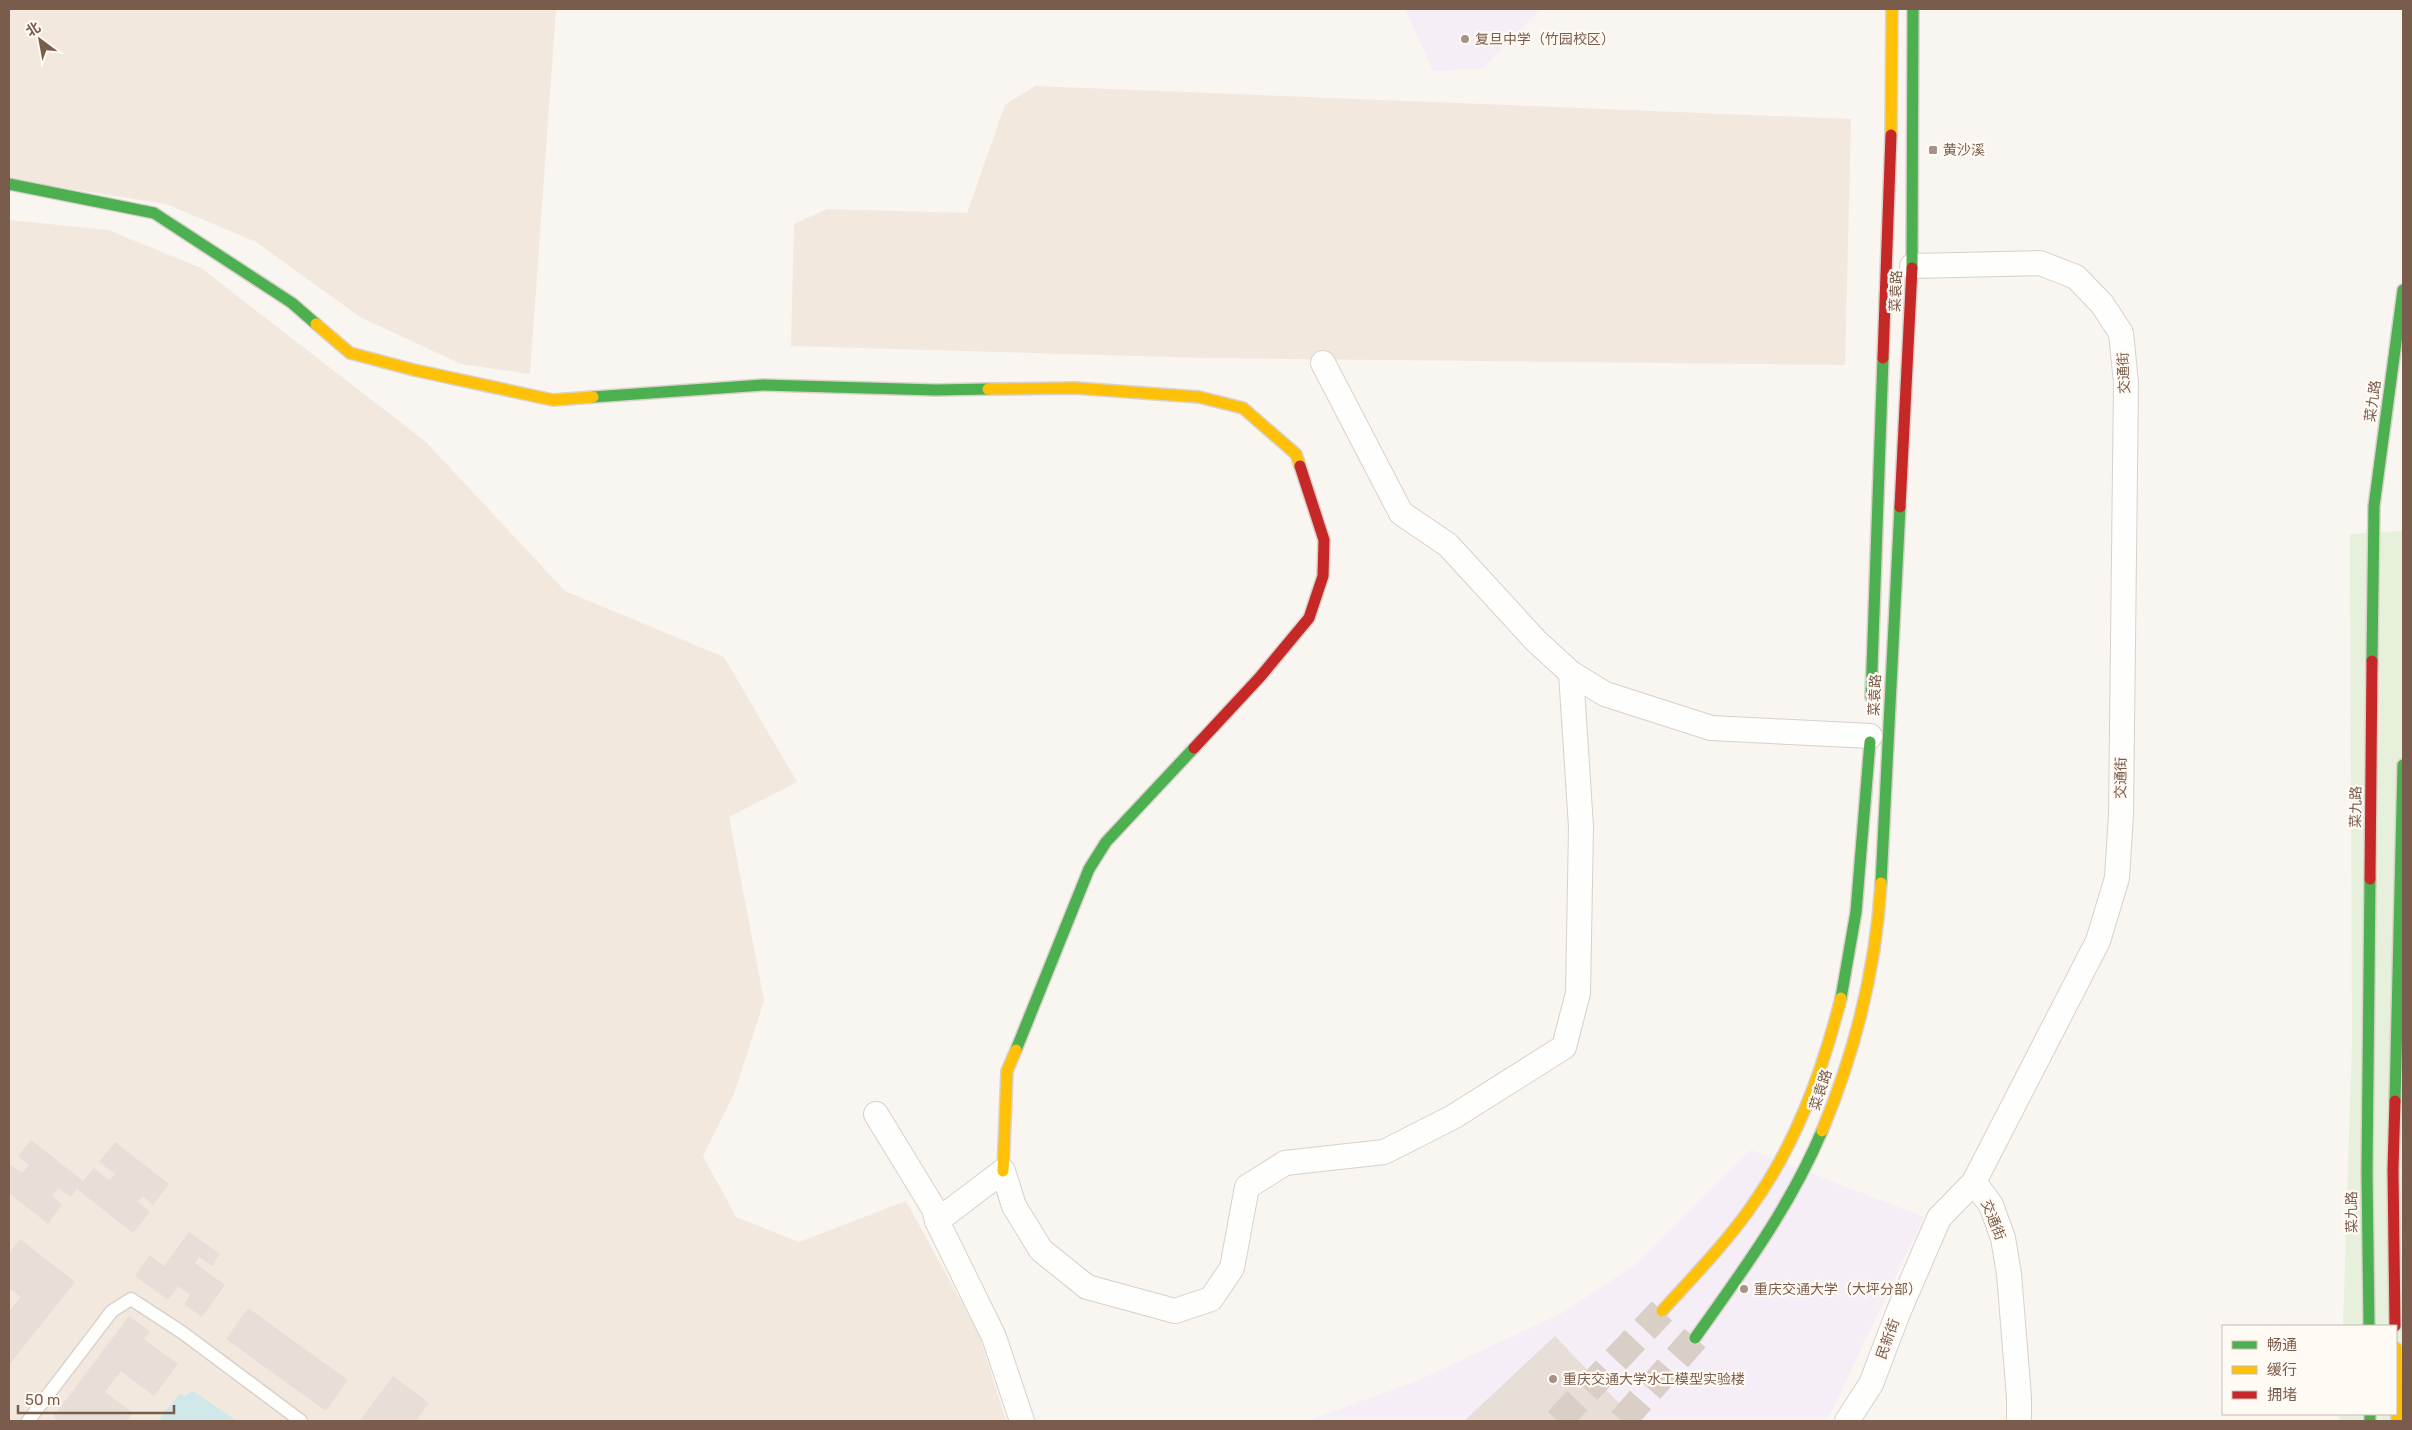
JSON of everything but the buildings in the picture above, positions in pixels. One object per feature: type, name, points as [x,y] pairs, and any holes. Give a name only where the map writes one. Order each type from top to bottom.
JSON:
[{"type":"main road","name":"菜袁路","points":[[1871,706],[1891,133],[1892,9]]},
{"type":"main road","name":"菜袁路","points":[[1694,1338],[1752,1258],[1782,1212],[1810,1160],[1830,1112],[1860,1021],[1870,974],[1880,904],[1912,266],[1913,9]]},
{"type":"main road","points":[[10,185],[154,214],[292,303],[350,353],[414,370],[554,400],[763,385],[936,390],[1074,388],[1199,396],[1243,408],[1272,431],[1296,454],[1324,540],[1323,576],[1309,618],[1260,677],[1106,842],[1089,869],[1007,1071],[1003,1171]]},
{"type":"main road","name":"菜九路","points":[[2369,1325],[2367,1161],[2374,506],[2403,290]]},
{"type":"main road","name":"菜袁路","points":[[1662,1310],[1724,1243],[1760,1195],[1787,1147],[1823,1059],[1847,969],[1855,914],[1870,731]]},
{"type":"main road","points":[[2395,1325],[2393,1169],[2403,765]]},
{"type":"street","name":"交通街","points":[[1912,266],[2040,263],[2076,277],[2102,304],[2121,333],[2126,383],[2121,815],[2117,878],[2098,941],[1974,1182],[1990,1205],[2003,1238],[2009,1274],[2019,1397],[2019,1421]]},
{"type":"street","points":[[1323,363],[1402,513],[1448,546],[1536,641],[1571,673],[1605,694],[1711,728],[1870,731]]},
{"type":"street","points":[[937,1221],[1003,1171],[1014,1206],[1041,1250],[1086,1287],[1175,1312],[1211,1299],[1232,1268],[1246,1187],[1285,1162],[1384,1152],[1452,1117],[1564,1047],[1578,993],[1580,827],[1571,673]]},
{"type":"street","points":[[876,1114],[934,1209],[937,1221],[994,1337],[1022,1421]]},
{"type":"street","name":"民新街","points":[[1847,1421],[1871,1384],[1898,1313],[1939,1218],[1974,1182]]},
{"type":"lane","points":[[28,1421],[112,1311],[131,1299],[183,1333],[301,1421]]},
{"type":"shaded area","points":[[9,9],[556,9],[530,374],[461,364],[360,317],[256,242],[166,204],[9,179]]},
{"type":"shaded area","name":"复旦中学（竹园校区）","points":[[1405,9],[1541,9],[1482,69],[1433,71]]},
{"type":"shaded area","points":[[1035,86],[1851,119],[1845,365],[1208,358],[791,346],[794,224],[827,209],[967,213],[1005,105]]},
{"type":"shaded area","points":[[9,220],[108,230],[201,268],[426,442],[565,591],[724,657],[797,782],[729,817],[764,1001],[734,1094],[703,1156],[736,1217],[799,1242],[906,1201],[979,1334],[1006,1421],[9,1421]]},
{"type":"shaded area","name":"重庆交通大学（大坪分部）","points":[[1751,1150],[1924,1217],[1827,1421],[1307,1421],[1419,1380],[1562,1313],[1635,1265]]},
{"type":"green space","points":[[2403,531],[2403,1421],[2339,1421],[2340,1415],[2397,1415],[2397,1325],[2343,1325],[2352,1043],[2350,534]]},
{"type":"water","points":[[193,1391],[237,1421],[158,1421],[180,1393],[184,1396]]},
{"type":"tunnel","points":[[1558,1421],[1662,1311]]},
{"type":"tunnel","points":[[1622,1421],[1695,1338]]},
{"type":"traffic: fast","points":[[1912,268],[1913,9]]},
{"type":"traffic: fast","points":[[9,184],[154,213],[292,303],[316,324]]},
{"type":"traffic: fast","points":[[2372,661],[2374,506],[2403,290]]},
{"type":"traffic: fast","points":[[1871,697],[1883,358]]},
{"type":"traffic: fast","points":[[593,397],[763,385],[936,390],[988,389]]},
{"type":"traffic: fast","points":[[1881,883],[1900,507]]},
{"type":"traffic: fast","points":[[1841,998],[1856,912],[1870,742]]},
{"type":"traffic: fast","points":[[1016,1050],[1089,869],[1106,842],[1194,748]]},
{"type":"traffic: fast","points":[[2395,1101],[2403,765]]},
{"type":"traffic: fast","points":[[2369,1325],[2367,1171],[2370,879]]},
{"type":"traffic: fast","points":[[1695,1338],[1747,1264],[1780,1212],[1822,1131]]},
{"type":"traffic: fast","points":[[2370,1415],[2370,1421]]},
{"type":"traffic: slow","points":[[1891,135],[1892,9]]},
{"type":"traffic: slow","points":[[316,324],[350,353],[414,370],[553,400],[593,397]]},
{"type":"traffic: slow","points":[[988,389],[1075,388],[1199,397],[1243,408],[1296,454],[1300,466]]},
{"type":"traffic: slow","points":[[1822,1131],[1844,1071],[1862,1010],[1874,947],[1881,883]]},
{"type":"traffic: slow","points":[[1662,1311],[1729,1236],[1749,1210],[1780,1161],[1816,1081],[1841,998]]},
{"type":"traffic: slow","points":[[1003,1171],[1007,1071],[1016,1050]]},
{"type":"traffic: slow","points":[[2397,1415],[2397,1421]]},
{"type":"traffic: jam","points":[[1883,358],[1891,135]]},
{"type":"traffic: jam","points":[[1900,507],[1912,268]]},
{"type":"traffic: jam","points":[[1194,748],[1260,677],[1309,618],[1323,576],[1324,540],[1300,466]]},
{"type":"traffic: jam","points":[[2370,879],[2372,661]]},
{"type":"traffic: jam","points":[[2395,1101],[2393,1169],[2395,1325]]},
{"type":"place","name":"复旦中学（竹园校区）","points":[[1465,39]]},
{"type":"place","name":"黄沙溪","points":[[1933,150]]},
{"type":"place","name":"重庆交通大学（大坪分部）","points":[[1744,1289]]},
{"type":"place","name":"重庆交通大学水工模型实验楼","points":[[1553,1379]]}]
